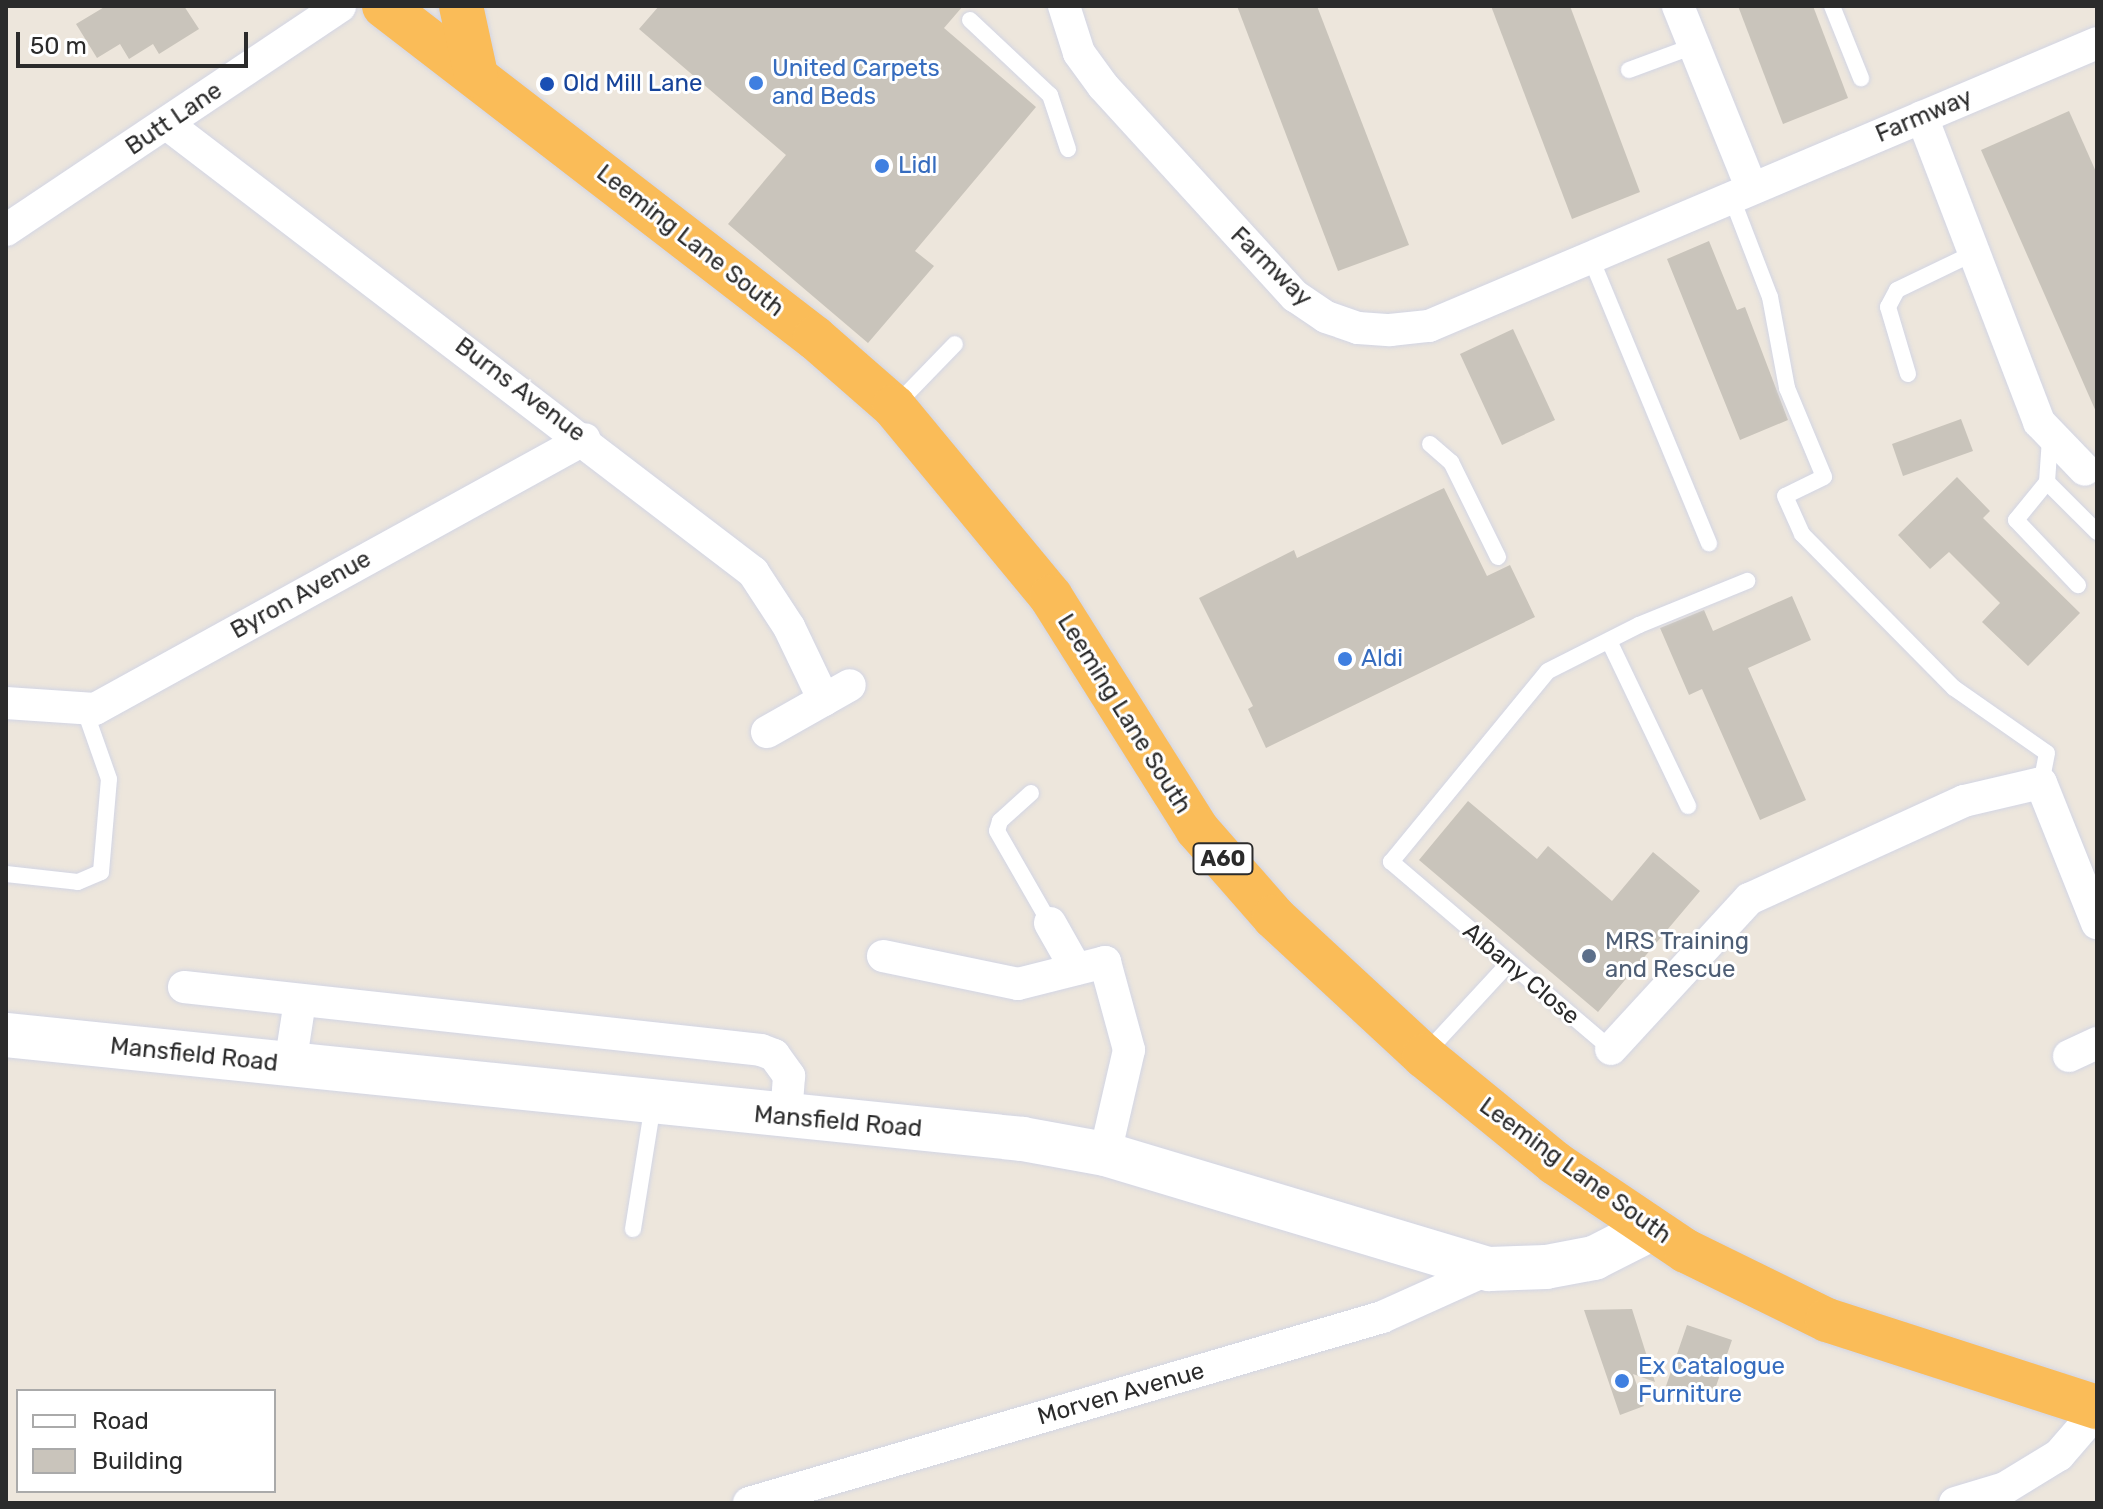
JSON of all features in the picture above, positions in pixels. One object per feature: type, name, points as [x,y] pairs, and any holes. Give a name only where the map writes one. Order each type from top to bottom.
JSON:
[{"type":"highway","name":"Leeming Lane South","points":[[384,6],[815,338],[894,407],[1051,597],[1197,829],[1274,917],[1424,1056],[1555,1163],[1649,1230],[1827,1320],[2097,1409]]},
{"type":"highway","points":[[461,6],[476,75]]},
{"type":"main road","name":"Mansfield Road","points":[[6,1035],[653,1104],[1023,1139],[1105,1154],[1489,1269],[1546,1267],[1594,1258],[1649,1230]]},
{"type":"street","name":"Butt Lane","points":[[6,230],[340,6]]},
{"type":"street","name":"Farmway","points":[[1064,6],[1079,53],[1103,86],[1295,296],[1326,317],[1358,328],[1429,326],[2097,43]]},
{"type":"street","points":[[1678,6],[1741,192]]},
{"type":"street","points":[[1922,117],[2050,439],[2091,473]]},
{"type":"street","name":"Burns Avenue","points":[[167,124],[585,439],[753,572],[837,692],[767,732]]},
{"type":"street","name":"Byron Avenue","points":[[85,711],[585,439]]},
{"type":"street","points":[[6,703],[85,711]]},
{"type":"street","points":[[2041,783],[2097,923]]},
{"type":"street","name":"Albany Close","points":[[1611,1049],[1749,899],[1964,801],[2041,783]]},
{"type":"street","points":[[1050,923],[1076,969]]},
{"type":"street","points":[[883,956],[1018,984],[1105,962],[1129,1050],[1105,1154]]},
{"type":"street","points":[[184,987],[761,1050],[774,1055],[789,1076],[786,1117]]},
{"type":"street","points":[[290,1065],[300,1001]]},
{"type":"street","name":"Morven Avenue","points":[[749,1503],[1382,1317],[1489,1269]]},
{"type":"street","points":[[1955,1503],[2005,1488],[2059,1455],[2097,1409]]},
{"type":"lane","points":[[1832,6],[1861,78]]},
{"type":"lane","points":[[970,20],[1050,95],[1068,149]]},
{"type":"lane","points":[[1629,70],[1694,46]]},
{"type":"lane","points":[[1741,192],[1770,297],[1787,388],[1824,477],[1785,496],[1802,534],[1954,688],[2047,753],[2041,783]]},
{"type":"lane","points":[[1908,374],[1888,307],[1897,290],[1974,253]]},
{"type":"lane","points":[[1590,256],[1709,543]]},
{"type":"lane","points":[[894,407],[955,344]]},
{"type":"lane","points":[[2050,439],[2047,482],[2016,520],[2078,585]]},
{"type":"lane","points":[[1430,444],[1451,462],[1498,557]]},
{"type":"lane","points":[[2047,482],[2097,532]]},
{"type":"lane","name":"Albany Close","points":[[1611,1049],[1391,862],[1548,671],[1747,581]]},
{"type":"lane","points":[[1609,641],[1688,806]]},
{"type":"lane","points":[[6,874],[78,882],[101,872],[109,779],[85,711]]},
{"type":"lane","points":[[1031,793],[1000,821],[997,831],[1050,923]]},
{"type":"lane","points":[[1424,1056],[1508,964]]},
{"type":"lane","points":[[633,1229],[653,1104]]},
{"type":"building","points":[[106,6],[184,6],[199,29],[159,54],[153,44],[129,59],[120,44],[97,58],[76,24]]},
{"type":"building","name":"Lidl","points":[[659,6],[963,6],[944,28],[1036,107],[915,251],[934,266],[868,343],[728,224],[786,155],[639,29]]},
{"type":"building","points":[[1237,6],[1317,6],[1409,245],[1338,271]]},
{"type":"building","points":[[1491,6],[1570,6],[1640,192],[1572,219]]},
{"type":"building","points":[[1738,6],[1813,6],[1848,98],[1783,124]]},
{"type":"building","points":[[2069,111],[2097,174],[2097,414],[1981,150]]},
{"type":"building","points":[[1709,241],[1737,310],[1745,307],[1788,420],[1740,440],[1667,259]]},
{"type":"building","points":[[1513,329],[1555,420],[1502,445],[1460,354]]},
{"type":"building","points":[[1961,419],[1973,451],[1903,476],[1892,444]]},
{"type":"building","points":[[1957,477],[1990,511],[1983,518],[2080,613],[2028,666],[1982,622],[2000,603],[1949,552],[1930,569],[1898,535]]},
{"type":"building","name":"Aldi","points":[[1444,488],[1487,576],[1510,565],[1535,617],[1266,748],[1248,709],[1253,706],[1199,598],[1294,550],[1297,558]]},
{"type":"building","points":[[1792,596],[1811,640],[1748,668],[1806,800],[1760,820],[1702,689],[1689,695],[1660,628],[1704,610],[1713,631]]},
{"type":"building","name":"MRS Training and Rescue","points":[[1468,801],[1537,859],[1548,846],[1612,901],[1653,852],[1700,891],[1598,1012],[1419,860]]},
{"type":"building","name":"Ex Catalogue Furniture","points":[[1632,1309],[1655,1382],[1633,1374],[1644,1406],[1620,1415],[1584,1310]]},
{"type":"building","points":[[1687,1325],[1732,1340],[1714,1392],[1701,1387],[1698,1397],[1666,1386]]},
{"type":"place","name":"United Carpets and Beds","points":[[756,83]]},
{"type":"place","name":"Old Mill Lane","points":[[547,84]]},
{"type":"place","name":"Lidl","points":[[882,166]]},
{"type":"place","name":"Aldi","points":[[1345,659]]},
{"type":"place","name":"MRS Training and Rescue","points":[[1589,956]]},
{"type":"place","name":"Ex Catalogue Furniture","points":[[1622,1381]]}]
